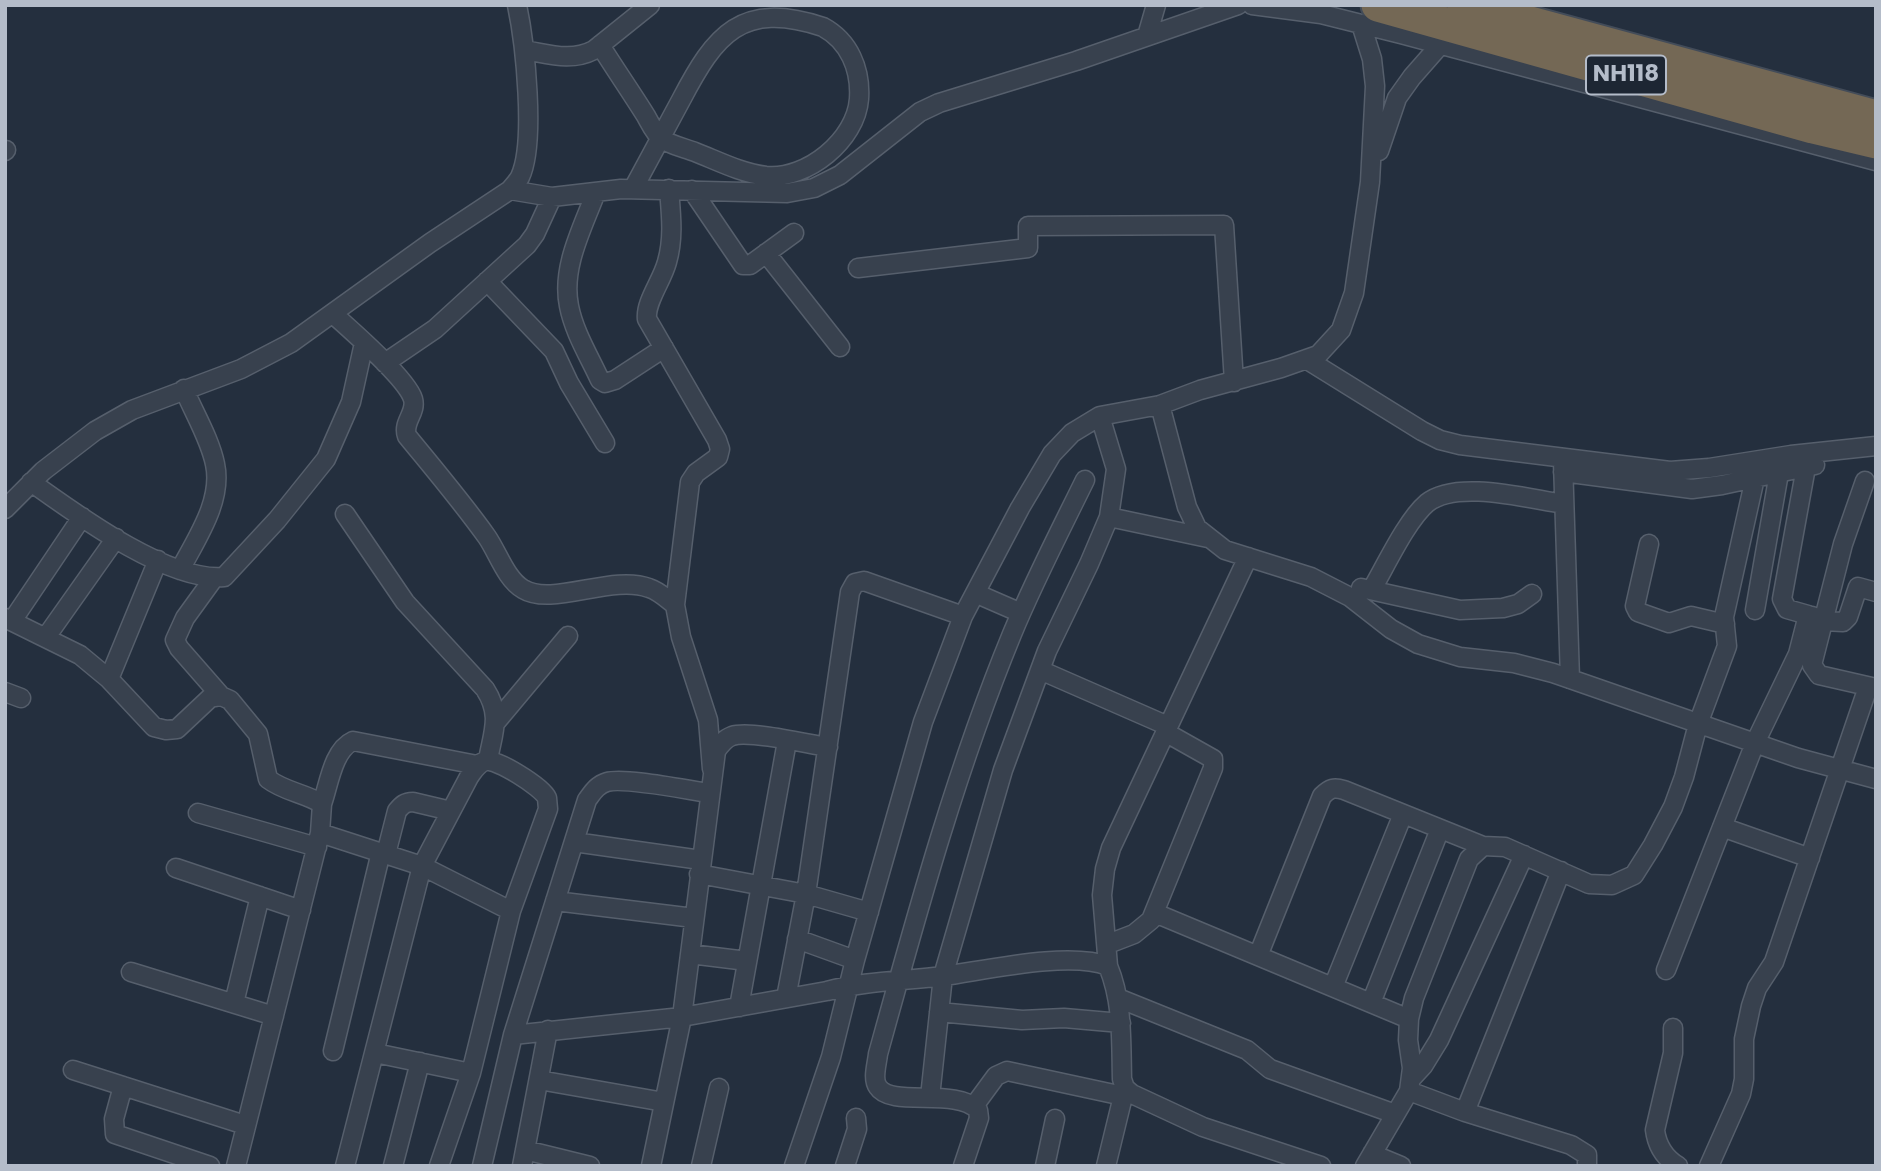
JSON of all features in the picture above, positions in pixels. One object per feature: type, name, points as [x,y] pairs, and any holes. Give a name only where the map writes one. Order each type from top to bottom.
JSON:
[{"type":"highway","name":"NH118","points":[[1464,5],[1876,117]]},
{"type":"highway","name":"NH118","points":[[1369,14],[1876,142]]},
{"type":"street","points":[[5,509],[31,482],[95,431],[132,410],[267,358],[510,190],[520,177],[527,138],[524,50],[517,5]]},
{"type":"street","points":[[524,50],[576,57],[600,45],[650,5]]},
{"type":"street","points":[[1147,36],[1156,5]]},
{"type":"street","points":[[510,190],[552,197],[633,189],[787,193],[814,188],[840,175],[920,112],[939,103],[1076,61],[1238,5]]},
{"type":"street","points":[[1252,5],[1321,14],[1369,14],[1441,44],[1876,161]]},
{"type":"street","points":[[600,45],[660,138],[745,172],[769,176],[793,172],[833,149],[848,134],[859,98],[854,61],[845,44],[811,20],[787,11],[766,9],[745,14],[727,26],[715,40],[660,138],[633,189]]},
{"type":"street","points":[[794,1166],[831,1056],[855,960],[923,722],[963,616],[1052,454],[1072,433],[1100,416],[1160,405],[1200,390],[1318,355],[1341,330],[1354,293],[1370,182],[1376,86],[1369,14]]},
{"type":"street","points":[[1370,182],[1397,98],[1441,44]]},
{"type":"street","points":[[669,189],[671,225],[668,260],[663,277],[646,311],[647,320],[720,449],[718,457],[696,473],[690,482],[675,605],[681,637],[708,720],[712,769]]},
{"type":"street","points":[[692,190],[743,265],[750,265],[794,233]]},
{"type":"street","points":[[596,192],[569,270],[569,305],[574,323],[600,380],[605,383],[615,380],[664,348]]},
{"type":"street","points":[[385,363],[435,329],[527,245],[552,197]]},
{"type":"street","points":[[858,268],[1028,248],[1028,226],[1224,225],[1234,382]]},
{"type":"street","points":[[766,253],[840,347]]},
{"type":"street","points":[[487,281],[554,351],[569,383],[605,443]]},
{"type":"street","points":[[333,314],[385,363],[413,399],[413,408],[406,424],[407,436],[477,523],[514,582],[524,590],[547,594],[634,584],[648,587],[675,605]]},
{"type":"street","points":[[31,482],[116,538],[158,560],[180,570],[214,578],[224,577],[326,459],[351,402],[364,343]]},
{"type":"street","points":[[1306,359],[1440,440],[1692,489],[1807,467],[1829,460],[1847,449]]},
{"type":"street","points":[[180,570],[209,510],[216,477],[210,449],[184,389]]},
{"type":"street","points":[[1160,405],[1187,507],[1197,528],[1225,550],[1311,577],[1350,597],[1391,629],[1418,644],[1460,657],[1514,663],[1570,679],[1755,743],[1876,779]]},
{"type":"street","points":[[930,1097],[943,976],[1003,771],[1040,670],[1109,517],[1116,469],[1100,416]]},
{"type":"street","points":[[1563,465],[1688,471],[1876,446]]},
{"type":"street","points":[[1563,465],[1570,679]]},
{"type":"street","points":[[1807,467],[1782,599],[1787,609],[1816,618],[1843,622],[1848,617],[1858,587],[1876,592]]},
{"type":"street","points":[[1755,610],[1779,473]]},
{"type":"street","points":[[1258,956],[1322,796],[1335,788],[1483,846],[1505,847],[1589,884],[1612,885],[1634,875],[1673,807],[1698,724],[1727,646],[1724,624],[1755,478]]},
{"type":"street","points":[[963,1166],[979,1118],[978,1110],[974,1106],[951,1099],[899,1097],[885,1093],[878,1088],[875,1079],[878,1054],[943,826],[1021,614],[1085,480]]},
{"type":"street","points":[[1666,970],[1755,743],[1816,618],[1865,481]]},
{"type":"street","points":[[1372,589],[1416,516],[1427,503],[1439,496],[1466,491],[1564,504]]},
{"type":"street","points":[[345,514],[405,602],[485,690],[492,701],[496,722]]},
{"type":"street","points":[[82,517],[9,620],[80,655],[109,679],[154,727],[177,729],[210,698],[221,696]]},
{"type":"street","points":[[1109,517],[1211,539]]},
{"type":"street","points":[[46,637],[116,538]]},
{"type":"street","points":[[1649,544],[1635,606],[1638,612],[1669,623],[1690,616],[1724,624]]},
{"type":"street","points":[[1106,1166],[1124,1092],[1118,998],[1108,966],[1102,895],[1105,869],[1111,848],[1248,557]]},
{"type":"street","points":[[109,679],[158,560]]},
{"type":"street","points":[[214,578],[185,618],[175,640],[221,696],[230,700],[258,734],[268,779],[279,788],[312,797],[323,804]]},
{"type":"street","points":[[786,998],[806,894],[850,592],[855,583],[875,583],[963,616]]},
{"type":"street","points":[[1329,586],[1372,589],[1460,610],[1503,608],[1518,604],[1532,594]]},
{"type":"street","points":[[975,593],[1021,614]]},
{"type":"street","points":[[1709,1166],[1741,1094],[1744,1079],[1744,1039],[1757,988],[1774,962],[1872,687],[1819,675],[1814,671],[1812,665],[1816,618]]},
{"type":"street","points":[[345,1166],[422,866],[483,762],[496,722],[568,636]]},
{"type":"street","points":[[1040,670],[1167,729],[1213,759],[1213,768],[1155,913],[1144,928],[1108,944]]},
{"type":"street","points":[[651,1166],[682,1017],[716,751],[723,740],[734,735],[828,747]]},
{"type":"street","points":[[236,1166],[318,840],[323,804],[339,754],[344,745],[353,741],[499,763],[541,790],[547,798],[545,820],[511,911],[471,1073],[439,1166]]},
{"type":"street","points":[[739,1007],[787,741]]},
{"type":"street","points":[[482,1166],[513,1035],[587,800],[596,788],[608,781],[709,793]]},
{"type":"street","points":[[333,1051],[383,853],[397,811],[407,802],[413,802],[452,811]]},
{"type":"street","points":[[198,813],[383,853],[422,866],[511,911]]},
{"type":"street","points":[[1333,987],[1403,814]]},
{"type":"street","points":[[1722,827],[1810,858]]},
{"type":"street","points":[[1371,1003],[1440,829]]},
{"type":"street","points":[[574,842],[700,867],[869,912]]},
{"type":"street","points":[[1410,1085],[1412,1068],[1408,1040],[1409,1018],[1414,998],[1469,859],[1483,846]]},
{"type":"street","points":[[1401,1166],[1369,1160],[1410,1085],[1439,1040],[1524,855]]},
{"type":"street","points":[[176,868],[301,910]]},
{"type":"street","points":[[1465,1112],[1561,871]]},
{"type":"street","points":[[234,1003],[260,896]]},
{"type":"street","points":[[555,901],[694,918]]},
{"type":"street","points":[[1155,913],[1409,1018]]},
{"type":"street","points":[[797,939],[855,960]]},
{"type":"street","points":[[690,954],[747,961]]},
{"type":"street","points":[[513,1035],[682,1017],[848,986],[1032,963],[1086,961],[1108,966]]},
{"type":"street","points":[[131,972],[274,1016]]},
{"type":"street","points":[[1118,998],[1247,1050],[1270,1069],[1395,1114]]},
{"type":"street","points":[[939,1012],[1022,1020],[1065,1018],[1121,1023]]},
{"type":"street","points":[[1673,1028],[1673,1053],[1655,1130],[1657,1142],[1664,1154],[1678,1166]]},
{"type":"street","points":[[548,1030],[524,1158],[590,1166]]},
{"type":"street","points":[[375,1053],[471,1073]]},
{"type":"street","points":[[393,1166],[420,1062]]},
{"type":"street","points":[[73,1070],[246,1125]]},
{"type":"street","points":[[974,1106],[996,1076],[1007,1071],[1132,1094],[1203,1127],[1321,1166]]},
{"type":"street","points":[[539,1080],[664,1102]]},
{"type":"street","points":[[1410,1085],[1465,1112],[1580,1149],[1587,1155],[1587,1166]]},
{"type":"street","points":[[123,1086],[114,1119],[116,1134],[210,1166]]},
{"type":"street","points":[[701,1166],[719,1088]]},
{"type":"street","points":[[845,1166],[857,1129],[856,1118]]},
{"type":"street","points":[[1045,1166],[1055,1119]]}]
